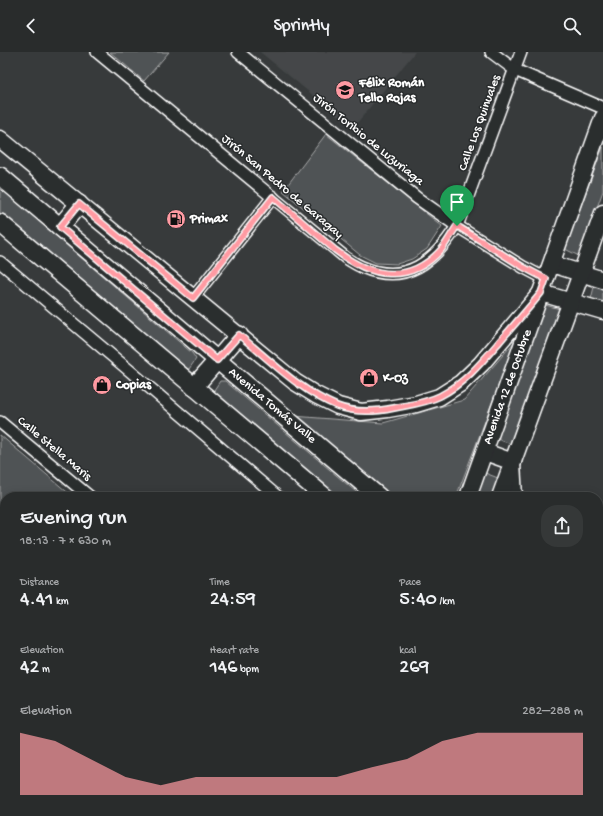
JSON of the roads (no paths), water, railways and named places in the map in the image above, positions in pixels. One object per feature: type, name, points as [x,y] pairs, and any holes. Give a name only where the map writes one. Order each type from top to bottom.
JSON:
[{"type":"main road","name":"Avenida 12 de Octubre","points":[[470,492],[603,118]]},
{"type":"main road","points":[[0,139],[295,382],[326,401],[338,406],[361,412],[416,404],[439,396],[462,383],[481,364],[544,286],[572,302],[603,311]]},
{"type":"main road","name":"Avenida Tomás Valle","points":[[0,176],[373,492]]},
{"type":"main road","points":[[60,227],[79,204]]},
{"type":"main road","points":[[502,492],[603,213]]},
{"type":"main road","points":[[0,223],[319,492]]},
{"type":"main road","points":[[552,264],[603,280]]},
{"type":"main road","points":[[194,387],[239,335]]},
{"type":"main road","points":[[485,452],[513,462]]},
{"type":"street","name":"Jirón San Pedro de Garagay","points":[[97,52],[346,258],[362,267],[381,273],[399,273],[415,269],[430,260],[442,248],[457,226]]},
{"type":"street","name":"Jirón Toribio de Luzuriaga","points":[[238,52],[417,198],[457,226],[523,267],[544,286]]},
{"type":"street","points":[[491,52],[515,70],[603,108]]},
{"type":"street","name":"Calle Los Quinuales","points":[[457,226],[521,52]]},
{"type":"street","points":[[193,298],[273,197]]},
{"type":"street","points":[[0,262],[272,492]]},
{"type":"street","name":"Calle Stella Maris","points":[[0,422],[84,492]]},
{"type":"street","points":[[513,462],[515,492]]},
{"type":"place","name":"Félix Román Tello Rojas","points":[[345,90]]},
{"type":"place","name":"Primax","points":[[176,219]]},
{"type":"place","name":"K-Oz","points":[[369,378]]},
{"type":"place","name":"Copias","points":[[102,385]]}]
